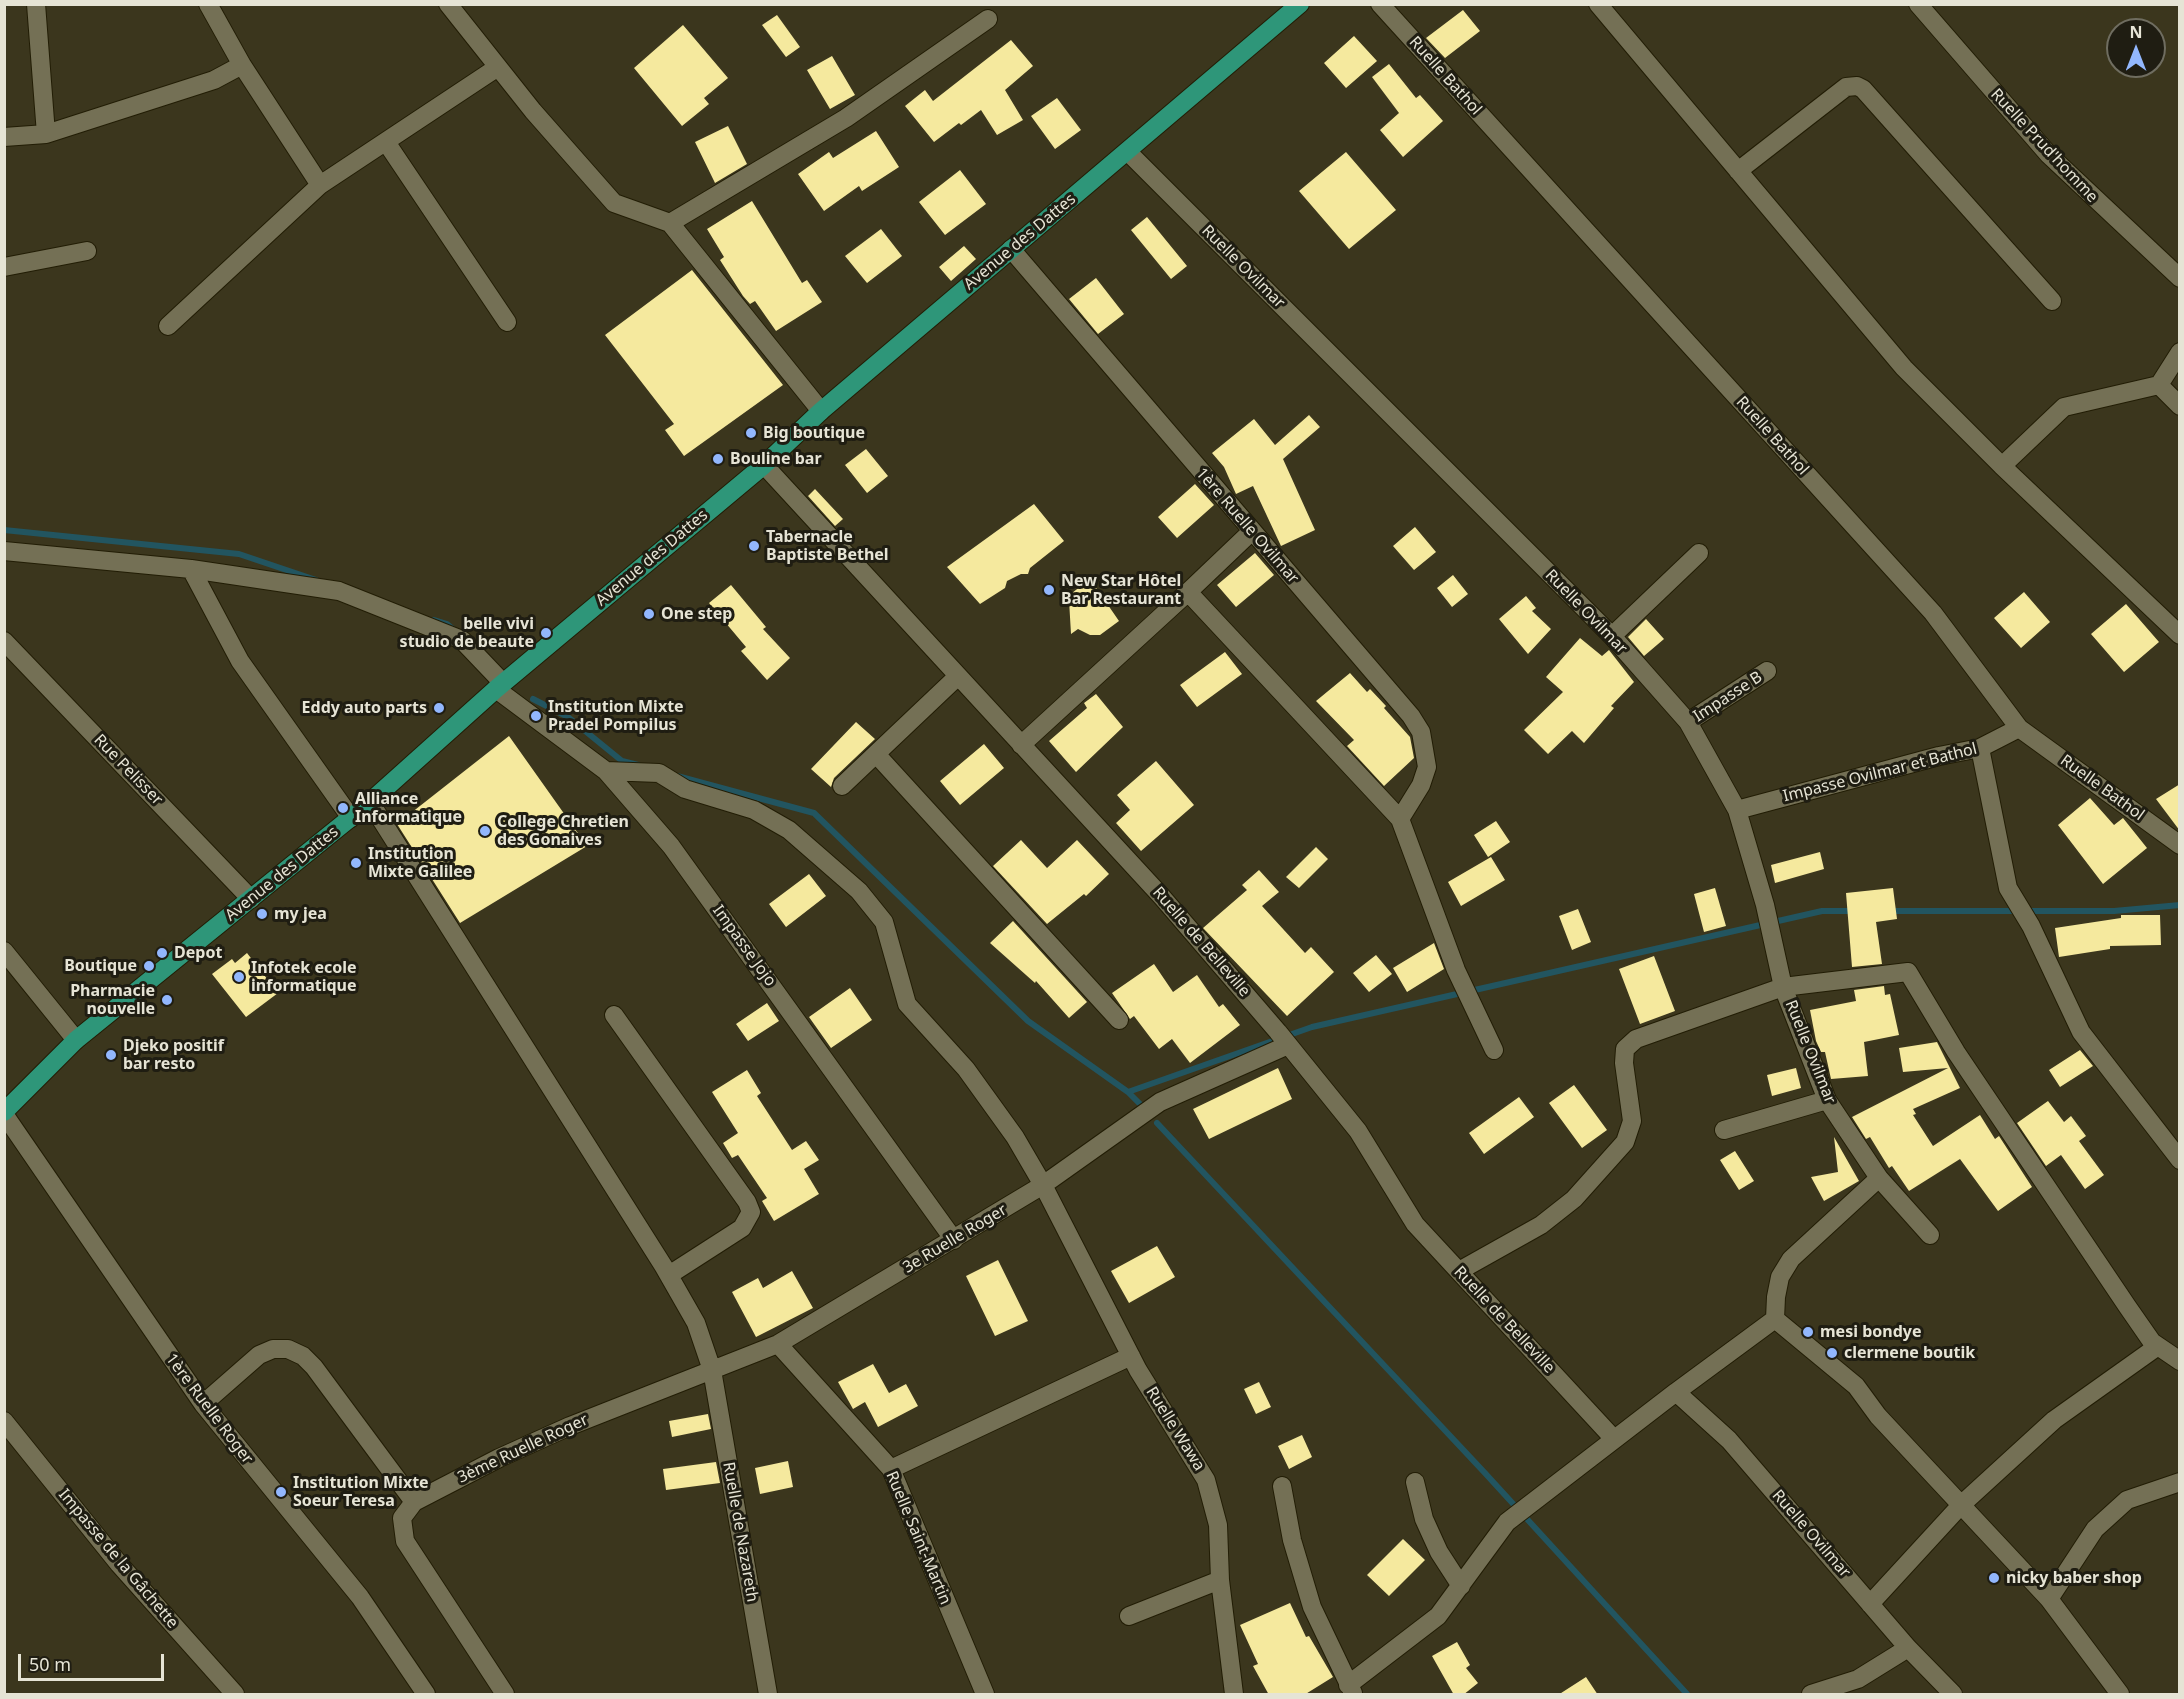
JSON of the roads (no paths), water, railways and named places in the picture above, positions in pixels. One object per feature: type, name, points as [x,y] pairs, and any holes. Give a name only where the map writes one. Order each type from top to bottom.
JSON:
[{"type":"main road","name":"Avenue des Dattes","points":[[4,1113],[76,1040],[370,802],[499,686],[764,465],[821,411],[1300,4]]},
{"type":"street","points":[[36,4],[46,134]]},
{"type":"street","points":[[208,4],[242,65],[320,185]]},
{"type":"street","points":[[448,4],[533,111],[614,202],[670,223],[821,411]]},
{"type":"street","name":"Ruelle Bathol","points":[[1380,4],[1933,614],[2019,728],[2180,845]]},
{"type":"street","points":[[1598,4],[1904,368],[2002,466],[2180,634]]},
{"type":"street","name":"Ruelle Prud'homme","points":[[1918,4],[2049,155],[2180,278]]},
{"type":"street","points":[[670,223],[846,118],[988,19]]},
{"type":"street","points":[[4,137],[46,134],[214,80],[242,65]]},
{"type":"street","points":[[168,326],[320,185],[498,67]]},
{"type":"street","points":[[1738,171],[1846,87],[1863,88],[2052,301]]},
{"type":"street","points":[[386,142],[507,322]]},
{"type":"street","name":"Ruelle Ovilmar","points":[[1128,152],[1612,636],[1688,722],[1737,810],[1765,905],[1784,987],[1827,1100],[1879,1178],[1930,1235]]},
{"type":"street","name":"1ère Ruelle Ovilmar","points":[[1011,249],[1411,716],[1421,732],[1427,767],[1421,785],[1400,819]]},
{"type":"street","points":[[4,267],[87,251]]},
{"type":"street","points":[[2002,466],[2064,407],[2159,385],[2180,351]]},
{"type":"street","points":[[2159,385],[2180,406]]},
{"type":"street","name":"Ruelle de Belleville","points":[[764,465],[1162,897],[1358,1131],[1415,1224],[1614,1439]]},
{"type":"street","points":[[1021,745],[1252,531]]},
{"type":"street","name":"Impasse Jojo","points":[[4,551],[191,569],[339,591],[462,640],[499,686],[606,771],[671,846],[954,1240]]},
{"type":"street","points":[[1612,636],[1699,553]]},
{"type":"street","points":[[191,569],[240,661],[351,818]]},
{"type":"street","points":[[1188,592],[1400,819],[1456,970],[1473,1001],[1494,1050]]},
{"type":"street","name":"Rue Pelisser","points":[[4,641],[251,899]]},
{"type":"street","name":"Impasse B","points":[[1688,722],[1767,671]]},
{"type":"street","points":[[842,786],[957,677]]},
{"type":"street","name":"Impasse Ovilmar et Bathol","points":[[1737,810],[1939,756],[1980,748],[2019,728]]},
{"type":"street","points":[[1980,748],[2008,888],[2031,926],[2081,1032],[2180,1160]]},
{"type":"street","points":[[876,754],[1119,1020]]},
{"type":"street","name":"Ruelle Wawa","points":[[606,771],[659,773],[685,789],[754,810],[789,830],[859,891],[884,922],[907,1004],[966,1069],[1015,1137],[1043,1185],[1131,1356],[1206,1480],[1218,1525],[1220,1580],[1234,1695]]},
{"type":"street","name":"Ruelle de Nazareth","points":[[370,802],[669,1275],[696,1323],[712,1370],[768,1695]]},
{"type":"street","points":[[4,951],[76,1040]]},
{"type":"street","points":[[1459,1270],[1549,1218],[1574,1199],[1625,1142],[1632,1121],[1624,1063],[1625,1049],[1636,1039],[1784,987],[1903,972],[1910,974],[1956,1052],[2127,1306],[2158,1346],[2180,1361]]},
{"type":"street","points":[[614,1015],[747,1202],[751,1212],[742,1228],[669,1275]]},
{"type":"street","name":"3e Ruelle Roger","points":[[778,1344],[1043,1185],[1160,1102],[1283,1039]]},
{"type":"street","points":[[1724,1130],[1827,1100]]},
{"type":"street","name":"1ère Ruelle Roger","points":[[4,1113],[203,1404],[360,1597],[426,1695]]},
{"type":"street","points":[[1282,1486],[1292,1540],[1312,1607],[1351,1690],[1438,1616],[1507,1522],[1775,1319],[1780,1277],[1791,1259],[1879,1178]]},
{"type":"street","points":[[1775,1319],[1856,1386],[1878,1416],[2049,1599],[2120,1695]]},
{"type":"street","name":"3ème Ruelle Roger","points":[[414,1502],[499,1458],[560,1431],[778,1344]]},
{"type":"street","name":"Ruelle Saint-Martin","points":[[778,1344],[891,1469],[985,1695]]},
{"type":"street","points":[[1870,1604],[1961,1505],[2054,1420],[2158,1346]]},
{"type":"street","points":[[203,1404],[259,1355],[273,1349],[288,1349],[303,1356],[314,1367],[414,1502],[402,1518],[405,1541],[505,1695]]},
{"type":"street","points":[[891,1469],[1131,1356]]},
{"type":"street","name":"Ruelle Ovilmar","points":[[1676,1392],[1729,1440],[1908,1648],[1953,1695]]},
{"type":"street","name":"Impasse de la Gâchette","points":[[4,1421],[119,1564],[235,1695]]},
{"type":"street","points":[[1415,1482],[1424,1519],[1439,1552],[1461,1586]]},
{"type":"street","points":[[2049,1599],[2095,1529],[2127,1500],[2180,1482]]},
{"type":"street","points":[[1129,1616],[1220,1580]]},
{"type":"street","points":[[1811,1695],[1858,1680],[1908,1648]]},
{"type":"waterway","points":[[4,530],[239,554],[316,580]]},
{"type":"waterway","points":[[434,620],[447,624],[454,630]]},
{"type":"waterway","points":[[533,699],[568,717],[622,761],[638,765]]},
{"type":"waterway","points":[[677,776],[814,813],[1028,1021],[1128,1092],[1140,1104]]},
{"type":"waterway","points":[[1889,911],[2114,911],[2180,905]]},
{"type":"waterway","points":[[1128,1092],[1312,1027],[1822,911],[1855,911]]},
{"type":"waterway","points":[[1157,1123],[1484,1472],[1687,1694]]},
{"type":"place","name":"Big boutique","points":[[751,433]]},
{"type":"place","name":"Bouline bar","points":[[718,459]]},
{"type":"place","name":"Tabernacle Baptiste Bethel","points":[[754,546]]},
{"type":"place","name":"New Star Hôtel Bar Restaurant","points":[[1049,590]]},
{"type":"place","name":"One step","points":[[649,614]]},
{"type":"place","name":"belle vivi studio de beaute","points":[[546,633]]},
{"type":"place","name":"Eddy auto parts","points":[[439,708]]},
{"type":"place","name":"Institution Mixte Pradel Pompilus","points":[[536,716]]},
{"type":"place","name":"Alliance Informatique","points":[[343,808]]},
{"type":"place","name":"College Chretien des Gonaives","points":[[485,831]]},
{"type":"place","name":"Institution Mixte Galilee","points":[[356,863]]},
{"type":"place","name":"my jea","points":[[262,914]]},
{"type":"place","name":"Depot","points":[[162,953]]},
{"type":"place","name":"Boutique","points":[[149,966]]},
{"type":"place","name":"Infotek ecole informatique","points":[[239,977]]},
{"type":"place","name":"Pharmacie nouvelle","points":[[167,1000]]},
{"type":"place","name":"Djeko positif bar resto","points":[[111,1055]]},
{"type":"place","name":"mesi bondye","points":[[1808,1332]]},
{"type":"place","name":"clermene boutik","points":[[1832,1353]]},
{"type":"place","name":"Institution Mixte Soeur Teresa","points":[[281,1492]]},
{"type":"place","name":"nicky baber shop","points":[[1994,1578]]}]
